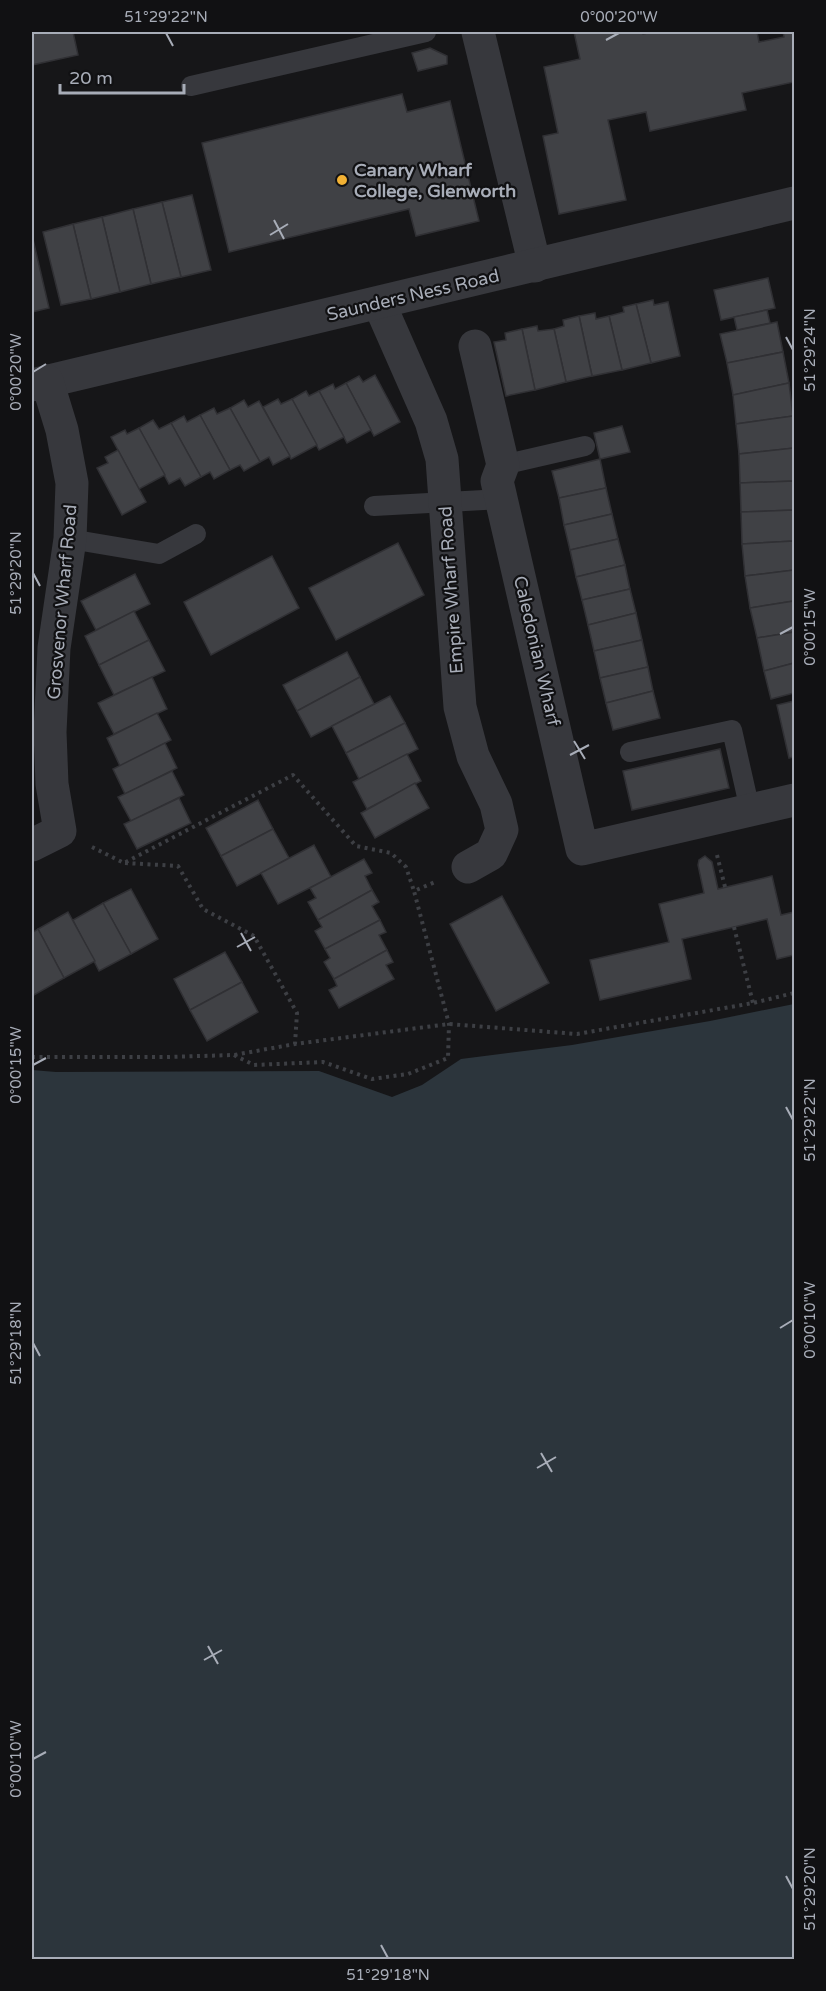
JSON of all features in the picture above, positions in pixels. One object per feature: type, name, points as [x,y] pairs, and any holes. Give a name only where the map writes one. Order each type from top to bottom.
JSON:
[{"type":"street","points":[[478,32],[535,266]]},
{"type":"street","name":"Saunders Ness Road","points":[[39,383],[795,203]]},
{"type":"street","name":"Empire Wharf Road","points":[[380,303],[431,421],[442,459],[460,707],[473,756],[496,804],[502,830],[491,854],[468,867]]},
{"type":"street","name":"Caledonian Wharf","points":[[475,346],[503,465],[498,481],[582,849],[795,800]]},
{"type":"street","name":"Grosvenor Wharf Road","points":[[39,383],[62,430],[72,483],[70,539],[54,648],[50,732],[52,784],[46,838]]},
{"type":"lane","points":[[191,87],[426,32]]},
{"type":"lane","points":[[503,465],[585,446]]},
{"type":"lane","points":[[374,506],[502,499]]},
{"type":"lane","points":[[70,539],[159,554],[196,534]]},
{"type":"lane","points":[[630,752],[732,730],[750,810]]},
{"type":"path","points":[[124,863],[293,775],[356,846],[391,853],[406,867],[449,1024],[448,1058],[408,1074],[372,1079],[323,1062],[254,1065],[234,1055]]},
{"type":"path","points":[[46,838],[124,863],[178,866],[203,909],[255,936],[297,1013],[295,1044]]},
{"type":"path","points":[[414,891],[468,867]]},
{"type":"path","points":[[734,927],[753,1003]]},
{"type":"path","points":[[32,1057],[234,1055],[295,1044],[449,1024],[577,1034],[753,1003],[795,993]]},
{"type":"shaded area","points":[[794,1004],[794,1959],[32,1959],[32,1070],[56,1072],[319,1071],[392,1097],[422,1085],[461,1059],[572,1045]]},
{"type":"building","points":[[32,32],[73,32],[78,55],[32,65]]},
{"type":"building","points":[[574,32],[642,32],[643,34],[653,32],[757,32],[759,42],[784,37],[783,32],[794,32],[794,82],[742,93],[746,110],[650,131],[646,112],[608,120],[626,200],[559,214],[543,136],[558,133],[544,67],[580,59]]},
{"type":"building","points":[[430,48],[447,56],[447,64],[418,71],[412,53]]},
{"type":"building","name":"Canary Wharf College, Glenworth","points":[[402,94],[407,112],[450,101],[479,221],[416,236],[409,209],[229,252],[202,143]]},
{"type":"building","points":[[192,195],[211,270],[181,277],[162,202]]},
{"type":"building","points":[[162,202],[181,277],[151,284],[133,209]]},
{"type":"building","points":[[133,209],[151,284],[120,292],[102,217]]},
{"type":"building","points":[[102,217],[120,292],[91,299],[73,224]]},
{"type":"building","points":[[73,224],[91,299],[61,305],[43,232]]},
{"type":"building","points":[[32,235],[49,308],[32,312]]},
{"type":"building","points":[[768,278],[775,308],[721,320],[714,290]]},
{"type":"building","points":[[653,300],[654,305],[668,302],[680,356],[651,363],[636,304]]},
{"type":"building","points":[[636,304],[651,363],[622,370],[609,316],[624,312],[623,307]]},
{"type":"building","points":[[767,310],[770,323],[737,330],[734,317]]},
{"type":"building","points":[[595,313],[596,319],[609,316],[622,370],[592,376],[579,316]]},
{"type":"building","points":[[579,316],[592,376],[566,382],[554,329],[564,326],[563,320]]},
{"type":"building","points":[[777,322],[783,352],[727,363],[720,334]]},
{"type":"building","points":[[537,326],[538,331],[554,329],[566,382],[535,390],[522,329]]},
{"type":"building","points":[[522,329],[535,390],[506,396],[494,342],[506,340],[505,333]]},
{"type":"building","points":[[783,352],[789,383],[733,395],[727,363]]},
{"type":"building","points":[[375,375],[400,422],[374,436],[346,383],[359,376],[363,382]]},
{"type":"building","points":[[346,383],[371,430],[347,443],[319,391],[333,384],[335,389]]},
{"type":"building","points":[[789,383],[793,416],[736,424],[733,395]]},
{"type":"building","points":[[306,391],[309,396],[319,391],[344,437],[319,450],[292,399]]},
{"type":"building","points":[[278,399],[281,404],[292,399],[317,445],[291,459],[263,407]]},
{"type":"building","points":[[244,400],[248,407],[259,401],[290,456],[273,465],[269,457],[260,462],[230,408]]},
{"type":"building","points":[[214,408],[217,414],[230,408],[260,462],[244,471],[240,465],[230,470],[200,415]]},
{"type":"building","points":[[200,415],[230,470],[214,479],[210,472],[201,477],[171,423],[184,416],[187,422]]},
{"type":"building","points":[[793,416],[794,448],[739,454],[736,424]]},
{"type":"building","points":[[153,420],[159,429],[171,423],[201,477],[185,486],[180,478],[169,484],[139,428]]},
{"type":"building","points":[[622,426],[630,452],[600,459],[594,433]]},
{"type":"building","points":[[139,428],[165,475],[139,489],[111,437],[125,430],[127,434]]},
{"type":"building","points":[[794,448],[794,481],[740,483],[739,454]]},
{"type":"building","points":[[118,450],[146,502],[122,515],[97,468],[108,463],[105,457]]},
{"type":"building","points":[[600,459],[606,488],[559,498],[552,471]]},
{"type":"building","points":[[794,481],[794,510],[741,512],[740,483]]},
{"type":"building","points":[[606,488],[612,514],[564,525],[559,498]]},
{"type":"building","points":[[794,510],[794,541],[742,544],[741,512]]},
{"type":"building","points":[[612,514],[618,539],[570,550],[564,525]]},
{"type":"building","points":[[618,539],[625,565],[576,577],[570,550]]},
{"type":"building","points":[[794,541],[794,570],[745,576],[742,544]]},
{"type":"building","points":[[398,543],[424,595],[336,640],[309,588]]},
{"type":"building","points":[[272,556],[299,608],[211,655],[184,602]]},
{"type":"building","points":[[625,565],[630,589],[582,600],[576,577]]},
{"type":"building","points":[[794,570],[794,601],[750,608],[745,576]]},
{"type":"building","points":[[135,574],[150,604],[96,630],[81,601]]},
{"type":"building","points":[[630,589],[636,613],[588,625],[582,600]]},
{"type":"building","points":[[794,601],[794,632],[757,638],[750,608]]},
{"type":"building","points":[[134,611],[149,640],[99,665],[85,636]]},
{"type":"building","points":[[636,613],[642,640],[594,651],[588,625]]},
{"type":"building","points":[[794,632],[794,663],[764,671],[757,638]]},
{"type":"building","points":[[149,640],[165,671],[114,695],[99,665]]},
{"type":"building","points":[[642,640],[648,667],[600,678],[594,651]]},
{"type":"building","points":[[347,652],[360,677],[297,711],[283,685]]},
{"type":"building","points":[[794,663],[794,693],[771,699],[764,671]]},
{"type":"building","points":[[648,667],[653,691],[606,703],[600,678]]},
{"type":"building","points":[[152,677],[167,709],[114,734],[98,703]]},
{"type":"building","points":[[360,677],[374,704],[311,737],[297,711]]},
{"type":"building","points":[[653,691],[660,718],[613,730],[606,703]]},
{"type":"building","points":[[390,696],[405,723],[346,753],[332,726]]},
{"type":"building","points":[[794,701],[794,757],[789,758],[777,705]]},
{"type":"building","points":[[157,713],[171,740],[120,766],[107,738]]},
{"type":"building","points":[[405,723],[418,749],[359,779],[346,753]]},
{"type":"building","points":[[165,743],[177,768],[125,794],[113,769]]},
{"type":"building","points":[[720,749],[729,788],[632,810],[623,771]]},
{"type":"building","points":[[407,754],[421,781],[367,809],[353,782]]},
{"type":"building","points":[[172,771],[184,795],[131,821],[118,797]]},
{"type":"building","points":[[415,783],[429,808],[375,838],[361,813]]},
{"type":"building","points":[[179,798],[191,823],[137,849],[124,824]]},
{"type":"building","points":[[258,800],[273,829],[221,856],[206,828]]},
{"type":"building","points":[[273,829],[289,858],[237,886],[221,856]]},
{"type":"building","points":[[314,845],[331,877],[278,904],[261,873]]},
{"type":"building","points":[[705,856],[712,862],[718,889],[772,876],[781,915],[794,912],[794,955],[777,959],[767,919],[682,939],[691,979],[600,1000],[590,960],[669,942],[659,904],[704,893],[698,865],[699,860]]},
{"type":"building","points":[[364,859],[372,873],[365,876],[372,890],[318,920],[308,902],[316,898],[310,888]]},
{"type":"building","points":[[131,889],[158,939],[131,954],[103,903]]},
{"type":"building","points":[[372,890],[379,902],[372,906],[380,920],[325,949],[315,931],[322,927],[318,920]]},
{"type":"building","points":[[502,896],[549,983],[496,1011],[450,924]]},
{"type":"building","points":[[103,903],[131,954],[99,971],[73,920]]},
{"type":"building","points":[[68,912],[95,961],[64,978],[38,929]]},
{"type":"building","points":[[380,920],[386,932],[379,935],[387,950],[334,979],[324,962],[330,958],[325,949]]},
{"type":"building","points":[[38,929],[64,978],[34,995],[32,991],[32,933]]},
{"type":"building","points":[[387,950],[393,962],[386,965],[394,979],[339,1008],[329,990],[337,986],[334,979]]},
{"type":"building","points":[[225,952],[242,982],[190,1010],[174,979]]},
{"type":"building","points":[[242,982],[258,1012],[207,1041],[190,1010]]},
{"type":"place","name":"Canary Wharf College, Glenworth","points":[[342,180]]}]
